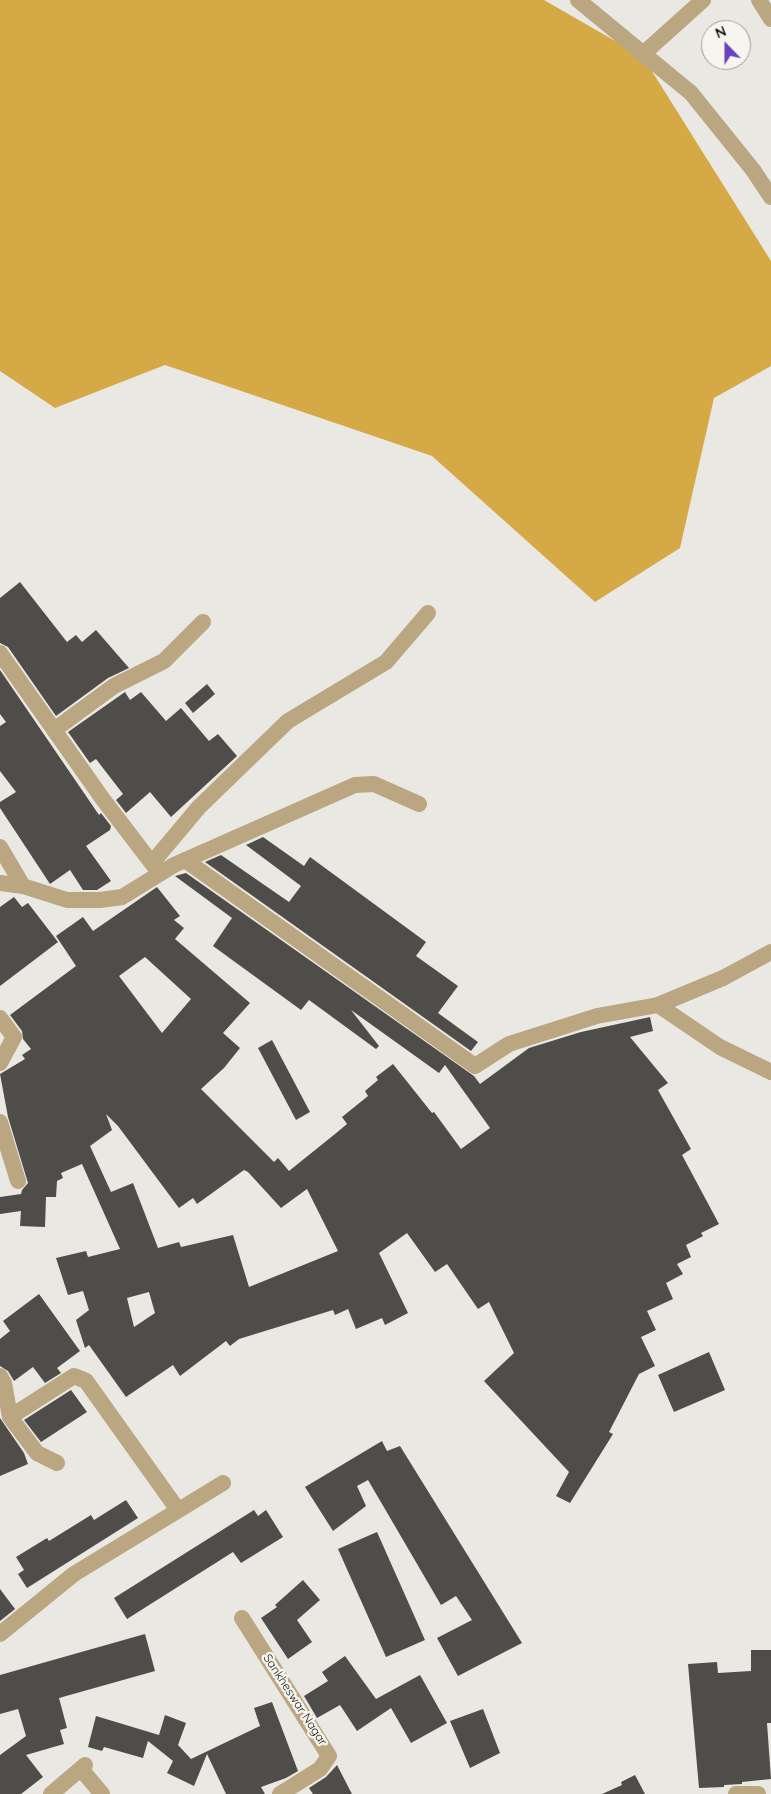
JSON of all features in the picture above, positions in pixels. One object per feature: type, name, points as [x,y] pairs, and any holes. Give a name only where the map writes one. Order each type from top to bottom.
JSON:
[{"type":"street","points":[[578,0],[691,94],[753,170],[771,197]]},
{"type":"street","points":[[643,54],[703,0]]},
{"type":"street","points":[[759,0],[771,19]]},
{"type":"street","points":[[0,883],[24,886],[67,900],[100,900],[122,896],[156,868],[199,808],[288,721],[386,662],[428,613]]},
{"type":"street","points":[[54,730],[107,690],[164,661],[204,622]]},
{"type":"street","points":[[0,653],[54,730],[156,868]]},
{"type":"street","points":[[156,868],[185,860],[355,785],[374,784],[420,804]]},
{"type":"street","points":[[0,847],[24,886]]},
{"type":"street","points":[[185,860],[475,1066],[509,1044],[597,1016],[658,1005],[723,978],[771,952]]},
{"type":"street","points":[[658,1005],[720,1047],[771,1072]]},
{"type":"street","points":[[0,1018],[14,1037],[0,1063]]},
{"type":"street","points":[[0,1122],[18,1181]]},
{"type":"street","points":[[0,1376],[4,1383],[10,1416],[37,1453],[57,1463]]},
{"type":"street","points":[[10,1416],[74,1376],[86,1381],[178,1510]]},
{"type":"street","points":[[0,1634],[74,1574],[223,1483]]},
{"type":"street","name":"Sankheswar Nagar","points":[[242,1618],[329,1756],[320,1769],[280,1794]]},
{"type":"street","points":[[50,1794],[83,1767],[102,1794]]},
{"type":"street","points":[[736,1794],[758,1794]]},
{"type":"shaded area","points":[[0,0],[544,0],[643,57],[771,261],[771,366],[714,398],[680,548],[595,602],[432,456],[165,365],[55,408],[0,371]]},
{"type":"building","points":[[20,582],[67,642],[76,635],[82,642],[96,630],[129,668],[108,678],[56,716],[8,647],[0,643],[0,598]]},
{"type":"building","points":[[0,670],[99,815],[101,813],[111,826],[110,830],[86,846],[111,881],[97,890],[83,890],[70,870],[50,884],[0,808],[0,802],[16,792],[0,771],[0,726],[6,722],[0,714]]},
{"type":"building","points":[[207,684],[215,694],[193,713],[185,703]]},
{"type":"building","points":[[125,692],[130,700],[141,692],[166,721],[181,708],[209,741],[218,734],[237,756],[171,817],[150,792],[126,813],[116,800],[123,794],[96,759],[90,763],[68,732]]},
{"type":"building","points":[[263,837],[304,866],[310,857],[426,942],[416,956],[458,986],[438,1013],[478,1042],[471,1051],[205,862],[221,855],[289,902],[301,886],[246,845]]},
{"type":"building","points":[[186,873],[474,1076],[480,1084],[529,1048],[581,1032],[650,1017],[653,1031],[630,1037],[668,1083],[658,1090],[691,1149],[682,1155],[719,1224],[701,1233],[703,1236],[686,1245],[691,1257],[677,1264],[683,1274],[666,1283],[673,1299],[647,1311],[656,1330],[641,1337],[655,1366],[639,1374],[609,1432],[613,1434],[570,1503],[556,1496],[569,1472],[484,1381],[514,1353],[489,1302],[478,1309],[447,1264],[435,1272],[407,1233],[379,1253],[408,1313],[385,1325],[382,1318],[356,1329],[348,1309],[335,1315],[333,1310],[239,1339],[230,1346],[226,1341],[180,1376],[173,1365],[126,1397],[89,1345],[85,1348],[76,1320],[89,1310],[83,1291],[68,1295],[56,1258],[86,1251],[88,1257],[120,1249],[82,1164],[61,1173],[63,1178],[57,1181],[56,1197],[46,1197],[45,1227],[20,1226],[21,1211],[0,1214],[0,1197],[21,1194],[28,1183],[8,1117],[0,1074],[25,1059],[22,1055],[31,1049],[23,1039],[22,1031],[10,1015],[76,966],[56,936],[83,917],[93,931],[157,887],[180,916],[174,920],[184,928],[175,939],[250,1003],[223,1033],[240,1048],[224,1068],[201,1089],[274,1162],[278,1158],[289,1171],[335,1134],[347,1124],[342,1117],[368,1096],[365,1091],[378,1080],[376,1077],[393,1064],[432,1113],[434,1112],[461,1149],[490,1128],[445,1065],[439,1073],[351,1010],[379,1046],[376,1049],[309,1000],[301,1010],[213,946],[232,918],[175,876]],"holes":[[[145,957],[191,999],[162,1033],[119,976]],[[106,1114],[118,1126],[179,1208],[193,1198],[197,1204],[244,1170],[281,1208],[307,1189],[338,1251],[249,1287],[233,1235],[181,1247],[179,1242],[158,1248],[133,1183],[111,1192],[90,1146],[112,1130]],[[149,1292],[155,1313],[134,1327],[127,1298]]]},
{"type":"building","points":[[14,897],[22,907],[28,903],[58,942],[0,986],[0,907]]},
{"type":"building","points":[[272,1040],[310,1112],[296,1120],[258,1048]]},
{"type":"building","points":[[39,1294],[80,1351],[57,1368],[61,1373],[45,1383],[33,1367],[14,1381],[8,1371],[0,1366],[0,1339],[10,1331],[3,1321]]},
{"type":"building","points":[[709,1352],[725,1390],[674,1412],[658,1375]]},
{"type":"building","points":[[71,1390],[87,1412],[41,1442],[24,1420]]},
{"type":"building","points":[[0,1418],[24,1453],[28,1464],[0,1476]]},
{"type":"building","points":[[382,1441],[387,1451],[400,1446],[522,1643],[458,1676],[437,1638],[472,1620],[456,1596],[441,1605],[368,1480],[357,1486],[366,1506],[333,1531],[305,1487]]},
{"type":"building","points":[[126,1500],[138,1518],[27,1588],[18,1574],[24,1570],[16,1557],[47,1538],[49,1541],[91,1515],[94,1520]]},
{"type":"building","points":[[254,1510],[258,1516],[266,1510],[283,1537],[241,1563],[233,1552],[127,1619],[114,1598]]},
{"type":"building","points":[[377,1532],[425,1640],[386,1657],[338,1549]]},
{"type":"building","points":[[303,1580],[320,1600],[297,1620],[312,1642],[288,1659],[261,1618],[277,1607],[275,1605]]},
{"type":"building","points":[[0,1589],[15,1609],[0,1621]]},
{"type":"building","points":[[145,1634],[155,1671],[59,1698],[67,1728],[60,1730],[64,1744],[26,1755],[43,1777],[21,1794],[0,1794],[0,1755],[26,1736],[18,1709],[0,1714],[0,1675]]},
{"type":"building","points":[[751,1650],[771,1650],[771,1723],[767,1723],[771,1779],[724,1785],[724,1787],[699,1788],[688,1664],[717,1662],[718,1673],[751,1671]]},
{"type":"building","points":[[345,1656],[376,1699],[420,1675],[447,1723],[411,1743],[391,1708],[357,1731],[340,1705],[317,1718],[304,1696],[328,1681],[322,1672]]},
{"type":"building","points":[[272,1702],[298,1771],[286,1778],[261,1787],[265,1794],[226,1794],[207,1754],[194,1786],[167,1773],[173,1761],[148,1741],[143,1758],[104,1747],[102,1751],[88,1747],[96,1716],[159,1735],[165,1715],[186,1723],[178,1745],[191,1759],[260,1726],[254,1708]]},
{"type":"building","points":[[483,1709],[500,1753],[470,1768],[450,1721]]},
{"type":"building","points":[[337,1765],[352,1794],[313,1794],[309,1788],[326,1777]]},
{"type":"building","points":[[635,1775],[645,1794],[602,1794],[622,1785],[621,1782]]}]
